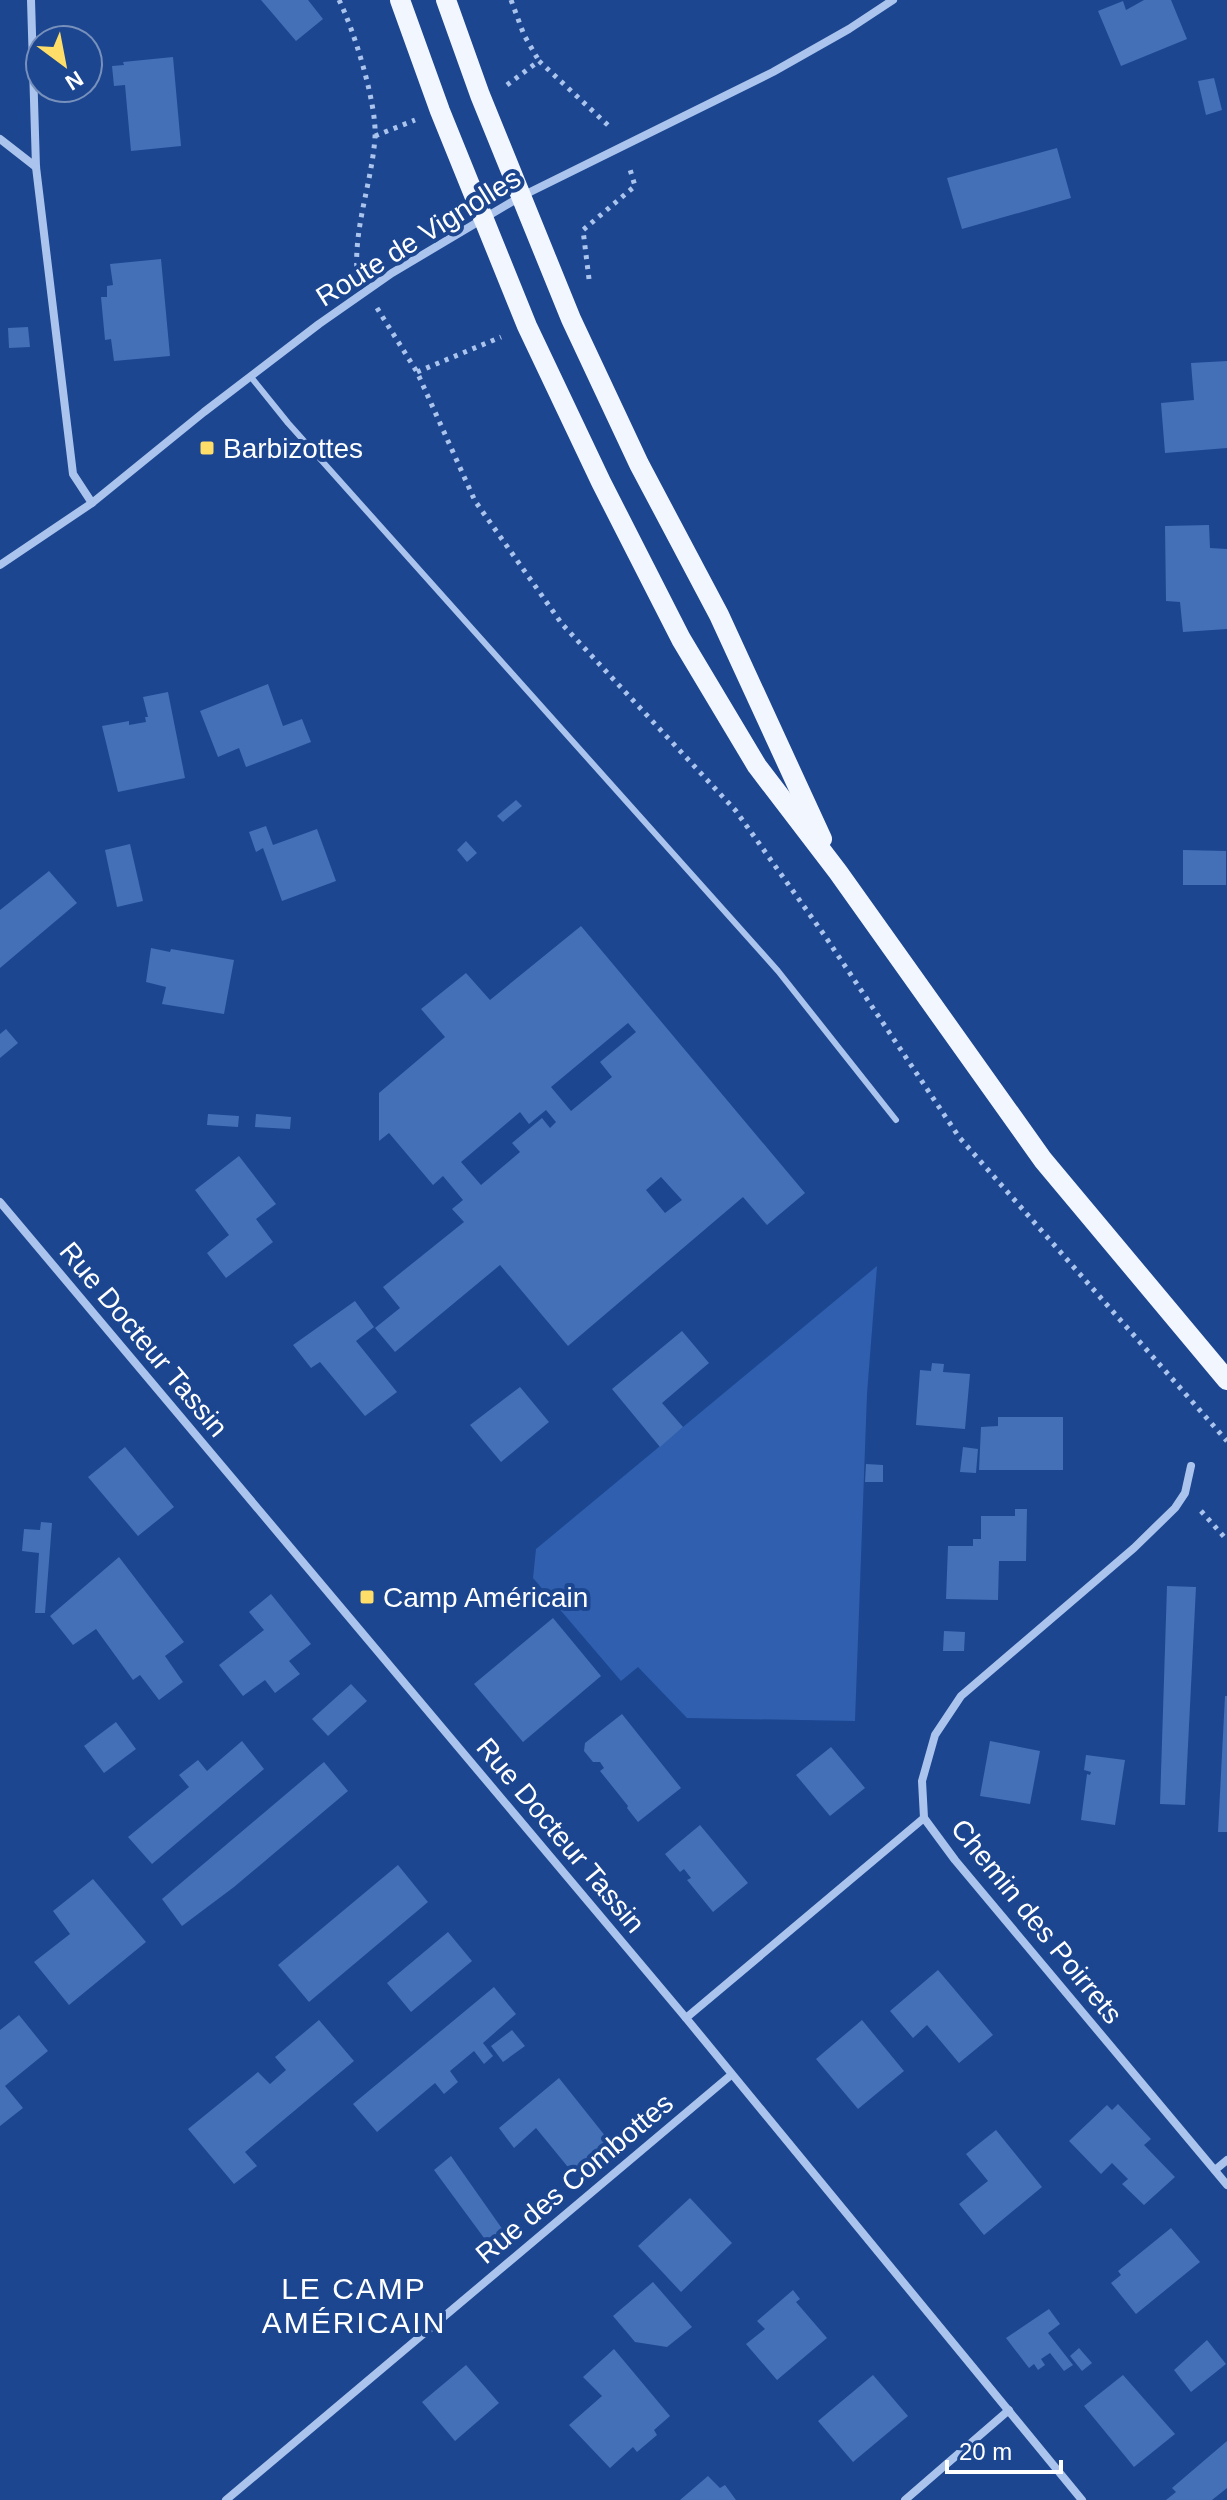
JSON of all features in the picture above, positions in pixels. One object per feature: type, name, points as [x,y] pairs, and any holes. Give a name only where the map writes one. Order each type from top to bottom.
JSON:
[{"type":"main road","points":[[400,0],[482,218],[527,326],[601,482],[681,639],[757,766],[838,872],[1043,1160],[1227,1380]]},
{"type":"main road","points":[[446,0],[566,309],[639,464],[719,615],[838,872]]},
{"type":"street","points":[[31,0],[36,167],[73,474],[92,503]]},
{"type":"street","name":"Route de Vignolles","points":[[0,565],[92,503],[365,290],[520,197],[773,72],[893,0]]},
{"type":"street","points":[[0,139],[36,167]]},
{"type":"street","name":"Rue Docteur Tassin","points":[[0,1202],[686,2018],[1082,2500]]},
{"type":"street","name":"Chemin des Poirrets","points":[[1191,1466],[1185,1493],[1175,1508],[1134,1548],[961,1696],[935,1735],[922,1781],[924,1818],[955,1860],[1227,2185]]},
{"type":"street","points":[[686,2018],[924,1818]]},
{"type":"street","name":"Rue des Combottes","points":[[226,2500],[731,2075]]},
{"type":"street","points":[[1215,2170],[1227,2160]]},
{"type":"street","points":[[905,2500],[1009,2410]]},
{"type":"lane","points":[[251,377],[299,435],[778,971],[896,1120]]},
{"type":"path","points":[[339,0],[351,24],[374,114],[375,136],[357,245],[357,271],[365,290],[417,372],[475,501],[562,624],[736,811],[825,936],[959,1137],[1227,1441]]},
{"type":"path","points":[[511,0],[524,35],[539,61]]},
{"type":"path","points":[[566,309],[591,299],[583,230],[635,186],[623,146]]},
{"type":"path","points":[[417,372],[527,326]]},
{"type":"path","points":[[1185,1493],[1227,1540]]},
{"type":"shaded area","points":[[877,1266],[867,1394],[855,1721],[687,1718],[638,1667],[621,1681],[533,1578],[536,1549]]},
{"type":"building","points":[[261,0],[308,0],[323,19],[296,41]]},
{"type":"building","points":[[1144,0],[1171,0],[1187,39],[1121,66],[1098,11],[1123,1],[1126,10]]},
{"type":"building","points":[[173,57],[181,146],[131,151],[125,85],[114,86],[112,66]]},
{"type":"building","points":[[1214,78],[1222,110],[1206,115],[1198,81]]},
{"type":"building","points":[[1057,148],[1071,198],[962,229],[947,178]]},
{"type":"building","points":[[161,259],[170,356],[114,361],[111,339],[105,340],[101,297],[107,297],[107,286],[113,285],[110,264]]},
{"type":"building","points":[[28,327],[30,347],[9,348],[8,328]]},
{"type":"building","points":[[1227,361],[1227,448],[1165,453],[1161,403],[1194,400],[1191,363]]},
{"type":"building","points":[[1209,525],[1210,548],[1227,549],[1227,629],[1183,632],[1180,602],[1166,601],[1165,526]]},
{"type":"building","points":[[268,684],[283,726],[302,719],[311,742],[246,767],[239,748],[218,757],[200,711]]},
{"type":"building","points":[[168,692],[185,778],[118,792],[102,726],[129,721],[129,725],[146,722],[145,717],[148,717],[143,697]]},
{"type":"building","points":[[516,800],[522,806],[503,822],[497,816]]},
{"type":"building","points":[[266,826],[273,845],[317,829],[336,881],[282,901],[263,848],[256,852],[249,832]]},
{"type":"building","points":[[466,841],[477,853],[467,862],[457,850]]},
{"type":"building","points":[[130,844],[143,901],[117,907],[105,850]]},
{"type":"building","points":[[1183,850],[1226,851],[1226,885],[1183,885]]},
{"type":"building","points":[[49,871],[77,903],[0,968],[0,910]]},
{"type":"building","points":[[581,926],[805,1193],[767,1225],[743,1197],[568,1346],[500,1265],[395,1352],[375,1328],[400,1308],[383,1287],[464,1222],[452,1209],[463,1200],[443,1176],[433,1185],[389,1133],[379,1141],[379,1093],[445,1037],[421,1009],[466,973],[490,1000]],"holes":[[[628,1023],[636,1032],[600,1062],[612,1077],[571,1111],[551,1087]],[[546,1110],[556,1122],[550,1128],[542,1118],[512,1143],[520,1152],[481,1185],[461,1162],[520,1112],[529,1124]],[[661,1177],[682,1200],[665,1213],[646,1190]]]},
{"type":"building","points":[[151,948],[234,960],[224,1014],[162,1004],[166,987],[146,982]]},
{"type":"building","points":[[6,1029],[18,1043],[0,1058],[0,1034]]},
{"type":"building","points":[[208,1114],[239,1116],[238,1127],[207,1125]]},
{"type":"building","points":[[256,1114],[291,1117],[290,1129],[255,1127]]},
{"type":"building","points":[[239,1156],[276,1204],[256,1219],[273,1242],[226,1278],[207,1253],[229,1235],[195,1190]]},
{"type":"building","points":[[355,1301],[374,1327],[356,1341],[397,1392],[365,1416],[320,1362],[311,1368],[293,1345]]},
{"type":"building","points":[[682,1331],[709,1363],[662,1403],[683,1427],[660,1447],[612,1389]]},
{"type":"building","points":[[932,1363],[944,1364],[943,1372],[970,1374],[965,1429],[916,1425],[920,1370],[931,1371]]},
{"type":"building","points":[[520,1387],[549,1422],[501,1462],[470,1425]]},
{"type":"building","points":[[998,1417],[1063,1417],[1063,1470],[979,1470],[981,1427],[998,1426]]},
{"type":"building","points":[[125,1447],[174,1507],[138,1536],[88,1477]]},
{"type":"building","points":[[963,1447],[978,1449],[976,1473],[960,1472]]},
{"type":"building","points":[[866,1464],[883,1465],[883,1482],[865,1482]]},
{"type":"building","points":[[1015,1509],[1027,1509],[1026,1561],[999,1561],[998,1600],[946,1599],[948,1546],[973,1546],[973,1539],[981,1539],[981,1516],[1015,1516]]},
{"type":"building","points":[[41,1522],[52,1523],[45,1613],[35,1613],[39,1553],[22,1551],[24,1529],[40,1530]]},
{"type":"building","points":[[119,1557],[184,1642],[165,1656],[183,1682],[159,1700],[140,1675],[133,1680],[96,1629],[73,1645],[50,1616]]},
{"type":"building","points":[[1167,1586],[1196,1587],[1185,1805],[1160,1804]]},
{"type":"building","points":[[271,1594],[311,1644],[289,1661],[300,1674],[275,1693],[265,1680],[243,1696],[219,1665],[264,1630],[249,1612]]},
{"type":"building","points":[[553,1618],[601,1676],[523,1742],[474,1684]]},
{"type":"building","points":[[944,1631],[965,1632],[964,1651],[943,1651]]},
{"type":"building","points":[[351,1684],[367,1701],[328,1736],[312,1719]]},
{"type":"building","points":[[1225,1696],[1227,1832],[1218,1832]]},
{"type":"building","points":[[622,1714],[681,1788],[638,1822],[600,1771],[604,1768],[600,1762],[593,1762],[584,1751],[585,1743]]},
{"type":"building","points":[[116,1722],[136,1749],[104,1773],[84,1746]]},
{"type":"building","points":[[242,1741],[264,1769],[152,1864],[128,1837],[189,1787],[179,1775],[198,1760],[207,1771]]},
{"type":"building","points":[[990,1741],[1040,1751],[1030,1804],[980,1796]]},
{"type":"building","points":[[831,1747],[865,1788],[830,1816],[796,1775]]},
{"type":"building","points":[[1086,1755],[1125,1760],[1115,1825],[1081,1820],[1087,1774],[1091,1772],[1084,1770]]},
{"type":"building","points":[[324,1762],[348,1791],[234,1887],[182,1926],[162,1899]]},
{"type":"building","points":[[700,1825],[748,1883],[713,1912],[687,1880],[691,1878],[684,1869],[680,1872],[665,1854]]},
{"type":"building","points":[[398,1865],[428,1902],[309,2002],[278,1965]]},
{"type":"building","points":[[93,1879],[146,1942],[69,2005],[34,1962],[70,1934],[53,1911]]},
{"type":"building","points":[[448,1932],[472,1961],[411,2012],[387,1983]]},
{"type":"building","points":[[938,1970],[993,2035],[959,2063],[927,2025],[913,2038],[890,2011]]},
{"type":"building","points":[[494,1987],[516,2014],[483,2043],[493,2056],[484,2064],[474,2051],[450,2071],[458,2082],[444,2094],[435,2083],[377,2132],[353,2104]]},
{"type":"building","points":[[19,2015],[48,2051],[5,2086],[23,2108],[0,2126],[0,2030]]},
{"type":"building","points":[[319,2020],[354,2061],[245,2152],[257,2166],[234,2184],[188,2129],[258,2072],[270,2084],[286,2070],[275,2057]]},
{"type":"building","points":[[862,2020],[904,2071],[858,2109],[816,2059]]},
{"type":"building","points":[[512,2030],[525,2046],[503,2062],[491,2046]]},
{"type":"building","points":[[559,2078],[610,2142],[572,2172],[536,2128],[514,2148],[499,2128]]},
{"type":"building","points":[[1118,2104],[1151,2139],[1144,2145],[1175,2177],[1144,2205],[1122,2184],[1128,2179],[1112,2163],[1101,2174],[1069,2141],[1107,2105],[1112,2110]]},
{"type":"building","points":[[996,2130],[1042,2187],[984,2235],[959,2204],[988,2181],[966,2154]]},
{"type":"building","points":[[451,2156],[503,2230],[487,2242],[434,2170]]},
{"type":"building","points":[[690,2198],[732,2243],[681,2292],[638,2246]]},
{"type":"building","points":[[1171,2228],[1200,2262],[1136,2314],[1111,2283],[1121,2275],[1118,2271]]},
{"type":"building","points":[[653,2282],[692,2327],[667,2347],[635,2342],[613,2316]]},
{"type":"building","points":[[793,2290],[800,2299],[796,2302],[827,2338],[777,2380],[746,2344],[765,2329],[757,2321]]},
{"type":"building","points":[[1049,2309],[1060,2324],[1048,2333],[1073,2365],[1064,2371],[1050,2353],[1041,2359],[1045,2365],[1038,2370],[1034,2364],[1029,2368],[1006,2338]]},
{"type":"building","points":[[1207,2340],[1226,2364],[1191,2392],[1174,2370]]},
{"type":"building","points":[[1079,2348],[1092,2363],[1082,2371],[1070,2356]]},
{"type":"building","points":[[614,2349],[670,2416],[654,2430],[657,2435],[637,2452],[633,2447],[610,2468],[569,2425],[602,2396],[583,2377]]},
{"type":"building","points":[[466,2365],[499,2403],[455,2441],[422,2402]]},
{"type":"building","points":[[873,2375],[908,2416],[853,2462],[818,2421]]},
{"type":"building","points":[[1123,2375],[1175,2434],[1134,2467],[1084,2406]]},
{"type":"building","points":[[1227,2441],[1227,2488],[1212,2500],[1166,2500],[1176,2492],[1172,2488]]},
{"type":"building","points":[[708,2476],[720,2488],[725,2485],[736,2500],[680,2500]]},
{"type":"place","name":"Barbizottes","points":[[207,448]]},
{"type":"place","name":"Camp Américain","points":[[367,1597]]},
{"type":"district","name":"LE CAMP AMÉRICAIN","points":[[354,2306]]}]
